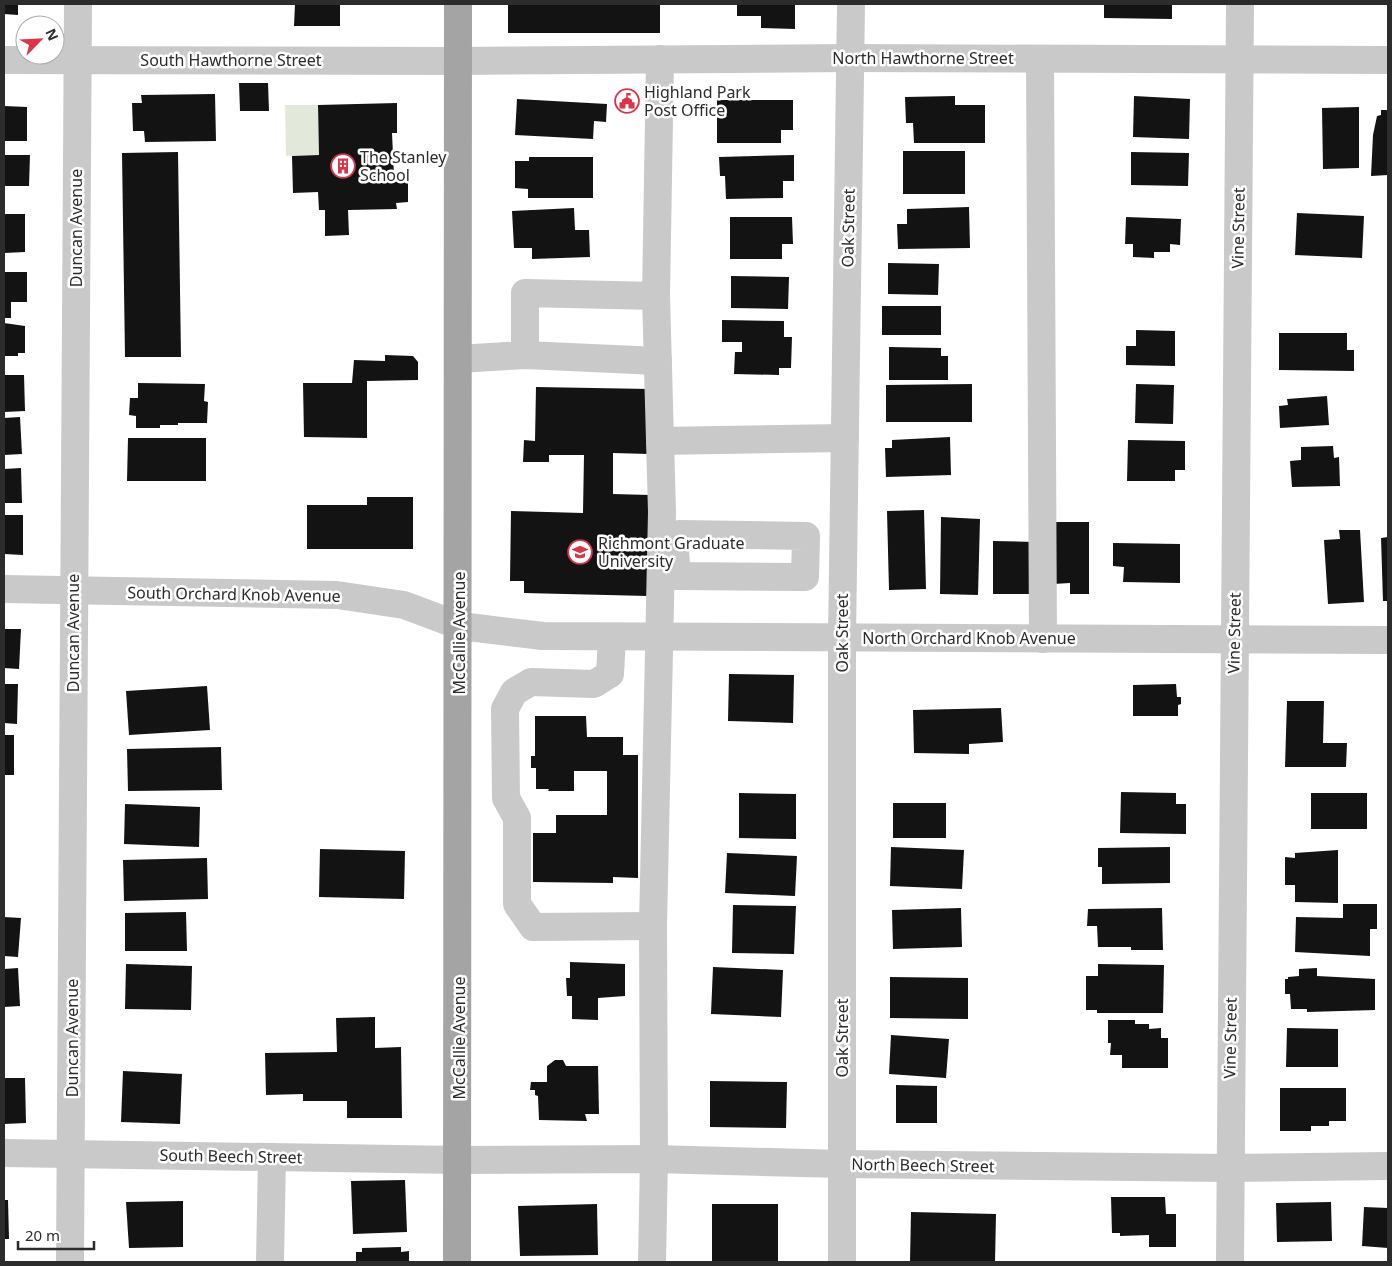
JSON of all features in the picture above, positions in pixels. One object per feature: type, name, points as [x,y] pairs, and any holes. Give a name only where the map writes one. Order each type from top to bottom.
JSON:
[{"type":"main road","name":"McCallie Avenue","points":[[457,1262],[459,1160],[460,626],[458,4]]},
{"type":"street","name":"Duncan Avenue","points":[[70,1262],[78,4]]},
{"type":"street","name":"Oak Street","points":[[842,1262],[842,638],[850,4]]},
{"type":"street","name":"Vine Street","points":[[1230,1262],[1229,1168],[1240,4]]},
{"type":"street","name":"North Hawthorne Street","points":[[458,61],[850,58],[1388,60]]},
{"type":"street","points":[[652,1262],[654,1159],[652,926],[658,636],[667,551],[660,441],[656,296],[660,59]]},
{"type":"street","points":[[1040,59],[1043,639]]},
{"type":"street","name":"South Hawthorne Street","points":[[4,60],[458,61]]},
{"type":"street","points":[[525,355],[525,293],[656,296]]},
{"type":"street","points":[[458,359],[525,355],[658,361]]},
{"type":"street","points":[[660,441],[845,438]]},
{"type":"street","points":[[679,534],[806,536],[805,577],[677,576],[667,551],[679,534]]},
{"type":"street","points":[[806,556],[843,558]]},
{"type":"street","name":"South Orchard Knob Avenue","points":[[4,589],[337,595],[404,606],[460,626]]},
{"type":"street","name":"North Orchard Knob Avenue","points":[[460,626],[542,636],[1388,640]]},
{"type":"street","points":[[612,637],[610,674],[594,684],[531,682],[514,692],[505,709],[506,798],[517,818],[517,904],[533,927],[652,926]]},
{"type":"street","name":"South Beech Street","points":[[4,1153],[459,1160]]},
{"type":"street","points":[[270,1262],[272,1157]]},
{"type":"street","name":"North Beech Street","points":[[459,1160],[654,1159],[842,1164],[1229,1168],[1388,1166]]},
{"type":"green space","points":[[285,105],[318,105],[319,155],[286,156]]},
{"type":"building","points":[[4,4],[18,4],[18,15],[4,14]]},
{"type":"building","points":[[295,4],[340,4],[340,26],[294,26]]},
{"type":"building","points":[[508,4],[660,4],[660,33],[508,33]]},
{"type":"building","points":[[737,4],[795,4],[795,29],[761,28],[761,16],[737,16]]},
{"type":"building","points":[[1104,4],[1172,4],[1172,19],[1104,18]]},
{"type":"building","points":[[239,83],[268,83],[269,111],[240,111]]},
{"type":"building","points":[[215,94],[216,141],[145,142],[144,131],[133,131],[132,103],[142,103],[141,95]]},
{"type":"building","points":[[955,96],[955,105],[985,105],[985,143],[914,143],[913,123],[906,123],[905,97]]},
{"type":"building","points":[[1134,96],[1190,99],[1189,139],[1133,137]]},
{"type":"building","points":[[517,99],[607,104],[606,122],[594,121],[593,139],[515,135]]},
{"type":"building","points":[[717,100],[793,100],[793,130],[781,130],[781,143],[717,143]]},
{"type":"building","name":"The Stanley School","points":[[397,103],[397,133],[392,133],[394,176],[400,176],[400,180],[408,180],[408,202],[396,203],[397,209],[348,210],[349,235],[325,236],[325,210],[319,210],[318,192],[293,193],[292,156],[319,155],[318,105]]},
{"type":"building","points":[[4,106],[27,107],[27,141],[4,141]]},
{"type":"building","points":[[1359,107],[1359,168],[1323,169],[1322,108]]},
{"type":"building","points":[[1381,110],[1388,110],[1388,175],[1371,176],[1373,135],[1377,116],[1381,115]]},
{"type":"building","points":[[903,151],[965,151],[965,194],[903,194]]},
{"type":"building","points":[[178,152],[181,357],[125,357],[122,153]]},
{"type":"building","points":[[1131,152],[1189,153],[1188,186],[1131,185]]},
{"type":"building","points":[[4,155],[30,155],[29,186],[4,186]]},
{"type":"building","points":[[794,155],[794,181],[783,181],[783,198],[726,199],[725,176],[720,176],[719,157]]},
{"type":"building","points":[[529,157],[593,157],[593,198],[528,198],[528,189],[515,188],[515,161],[529,161]]},
{"type":"building","points":[[969,207],[970,248],[898,249],[897,224],[907,224],[907,209]]},
{"type":"building","points":[[574,208],[575,230],[589,230],[590,257],[532,259],[532,248],[514,248],[512,211]]},
{"type":"building","points":[[1297,213],[1364,216],[1362,258],[1295,255]]},
{"type":"building","points":[[4,214],[25,214],[25,252],[4,253]]},
{"type":"building","points":[[730,217],[792,217],[793,244],[782,244],[782,259],[730,259]]},
{"type":"building","points":[[1126,217],[1181,219],[1180,245],[1170,244],[1170,252],[1154,252],[1154,258],[1133,257],[1133,244],[1125,244]]},
{"type":"building","points":[[888,263],[939,264],[938,295],[888,294]]},
{"type":"building","points":[[4,272],[27,272],[27,302],[11,302],[11,318],[4,318]]},
{"type":"building","points":[[731,276],[789,277],[788,309],[731,308]]},
{"type":"building","points":[[882,306],[941,306],[941,335],[882,335]]},
{"type":"building","points":[[722,320],[784,321],[784,337],[792,337],[791,368],[779,368],[779,375],[734,374],[735,352],[742,352],[742,342],[722,342]]},
{"type":"building","points":[[4,323],[25,326],[25,353],[18,353],[18,356],[4,356]]},
{"type":"building","points":[[1136,330],[1175,331],[1175,366],[1126,365],[1126,346],[1136,346]]},
{"type":"building","points":[[1279,333],[1347,333],[1347,350],[1354,350],[1354,371],[1279,370]]},
{"type":"building","points":[[889,347],[941,348],[941,356],[948,356],[948,380],[889,380]]},
{"type":"building","points":[[385,355],[413,356],[418,362],[418,380],[367,381],[367,438],[304,437],[303,383],[352,383],[354,360],[385,361]]},
{"type":"building","points":[[4,375],[24,375],[25,411],[4,412]]},
{"type":"building","points":[[138,383],[205,384],[204,401],[208,402],[207,423],[178,423],[178,425],[160,425],[160,428],[136,428],[136,416],[129,415],[130,398],[138,398]]},
{"type":"building","points":[[972,384],[972,422],[886,422],[886,385]]},
{"type":"building","points":[[1136,384],[1174,385],[1173,424],[1135,423]]},
{"type":"building","points":[[536,387],[650,389],[649,454],[613,453],[613,494],[650,495],[648,596],[524,593],[524,581],[510,581],[511,511],[583,513],[584,455],[549,455],[549,462],[523,462],[524,440],[535,441]]},
{"type":"building","points":[[1327,396],[1329,425],[1280,428],[1279,406],[1288,405],[1287,399]]},
{"type":"building","points":[[20,417],[22,454],[4,455],[4,418]]},
{"type":"building","points":[[950,437],[951,475],[886,477],[885,448],[892,448],[892,440]]},
{"type":"building","points":[[128,438],[206,438],[206,481],[127,481]]},
{"type":"building","points":[[1128,440],[1185,441],[1185,470],[1175,470],[1175,481],[1127,481]]},
{"type":"building","points":[[1333,446],[1334,458],[1339,457],[1340,486],[1292,487],[1290,461],[1301,460],[1301,447]]},
{"type":"building","points":[[21,468],[22,503],[4,503],[4,469]]},
{"type":"building","points":[[367,497],[413,497],[413,549],[307,549],[307,505],[367,505]]},
{"type":"building","points":[[924,510],[926,589],[889,590],[887,511]]},
{"type":"building","points":[[4,515],[23,515],[23,555],[4,554]]},
{"type":"building","points":[[941,517],[980,519],[978,595],[940,594]]},
{"type":"building","points":[[1053,522],[1089,522],[1089,594],[1070,594],[1070,583],[1053,584]]},
{"type":"building","points":[[1339,530],[1360,530],[1364,602],[1328,604],[1324,540],[1340,539]]},
{"type":"building","points":[[1388,537],[1388,601],[1383,601],[1381,538]]},
{"type":"building","points":[[993,541],[1034,542],[1034,594],[993,594]]},
{"type":"building","points":[[1113,543],[1180,544],[1180,583],[1123,582],[1124,567],[1113,566]]},
{"type":"building","points":[[4,629],[21,629],[19,669],[4,668]]},
{"type":"building","points":[[729,674],[794,675],[793,723],[728,721]]},
{"type":"building","points":[[4,684],[18,684],[17,724],[4,723]]},
{"type":"building","points":[[1176,684],[1177,697],[1181,697],[1181,704],[1178,705],[1178,716],[1133,716],[1133,685]]},
{"type":"building","points":[[207,686],[210,730],[129,735],[126,691]]},
{"type":"building","points":[[1287,701],[1324,701],[1323,743],[1347,743],[1346,767],[1285,767]]},
{"type":"building","points":[[1001,708],[1003,742],[969,744],[969,754],[914,753],[913,710]]},
{"type":"building","points":[[535,716],[586,716],[587,737],[623,737],[623,755],[638,755],[638,878],[613,877],[613,883],[533,882],[533,833],[556,833],[556,815],[607,815],[607,771],[574,771],[574,791],[536,789],[536,768],[531,768],[531,756],[535,756]]},
{"type":"building","points":[[4,735],[14,735],[14,775],[4,775]]},
{"type":"building","points":[[221,747],[222,790],[128,791],[127,749]]},
{"type":"building","points":[[1121,792],[1176,793],[1176,804],[1186,804],[1186,834],[1120,833]]},
{"type":"building","points":[[739,793],[796,794],[796,839],[739,838]]},
{"type":"building","points":[[1311,793],[1367,793],[1367,829],[1311,829]]},
{"type":"building","points":[[893,803],[946,803],[946,838],[893,838]]},
{"type":"building","points":[[125,804],[200,807],[199,847],[124,844]]},
{"type":"building","points":[[891,847],[964,850],[962,889],[890,886]]},
{"type":"building","points":[[1170,847],[1170,883],[1102,884],[1102,867],[1098,867],[1098,848]]},
{"type":"building","points":[[320,849],[405,851],[404,899],[319,897]]},
{"type":"building","points":[[1338,850],[1338,903],[1295,902],[1295,885],[1285,885],[1285,857],[1295,858],[1295,853]]},
{"type":"building","points":[[727,853],[797,856],[795,896],[725,893]]},
{"type":"building","points":[[207,858],[208,899],[124,901],[123,860]]},
{"type":"building","points":[[1343,904],[1377,904],[1377,929],[1370,929],[1370,956],[1295,952],[1296,917],[1343,918]]},
{"type":"building","points":[[733,905],[796,906],[794,954],[732,953]]},
{"type":"building","points":[[961,908],[962,947],[893,949],[892,910]]},
{"type":"building","points":[[1162,908],[1163,950],[1131,950],[1131,947],[1098,947],[1097,926],[1087,926],[1088,909]]},
{"type":"building","points":[[186,912],[187,951],[125,951],[125,913]]},
{"type":"building","points":[[4,917],[21,918],[18,957],[4,956]]},
{"type":"building","points":[[570,962],[625,964],[625,996],[598,998],[598,1020],[572,1019],[572,996],[567,996],[566,978],[570,978]]},
{"type":"building","points":[[126,964],[192,966],[191,1010],[125,1009]]},
{"type":"building","points":[[1098,964],[1164,965],[1163,1013],[1097,1013],[1097,1010],[1086,1010],[1086,976],[1098,976]]},
{"type":"building","points":[[713,967],[783,970],[781,1017],[711,1014]]},
{"type":"building","points":[[18,968],[20,1006],[4,1007],[4,969]]},
{"type":"building","points":[[1317,968],[1317,976],[1375,979],[1375,1010],[1307,1012],[1307,1009],[1291,1009],[1290,994],[1285,994],[1285,979],[1299,976],[1299,969]]},
{"type":"building","points":[[890,977],[968,978],[968,1019],[890,1018]]},
{"type":"building","points":[[375,1017],[375,1048],[401,1047],[402,1118],[347,1118],[347,1101],[303,1101],[303,1094],[266,1095],[265,1053],[337,1052],[336,1018]]},
{"type":"building","points":[[1108,1020],[1135,1020],[1135,1024],[1149,1024],[1149,1029],[1161,1028],[1161,1038],[1168,1038],[1168,1068],[1122,1068],[1122,1055],[1110,1055],[1111,1043],[1108,1043]]},
{"type":"building","points":[[1287,1028],[1338,1029],[1338,1067],[1286,1067]]},
{"type":"building","points":[[891,1035],[949,1039],[946,1078],[889,1074]]},
{"type":"building","points":[[555,1060],[563,1060],[566,1066],[598,1066],[599,1114],[585,1114],[587,1121],[539,1120],[538,1096],[535,1095],[535,1090],[530,1090],[531,1082],[547,1082],[547,1066]]},
{"type":"building","points":[[123,1071],[182,1074],[180,1124],[121,1122]]},
{"type":"building","points":[[4,1078],[25,1078],[26,1123],[4,1124]]},
{"type":"building","points":[[710,1081],[787,1082],[786,1128],[710,1127]]},
{"type":"building","points":[[896,1085],[937,1086],[937,1123],[896,1123]]},
{"type":"building","points":[[1280,1088],[1346,1088],[1346,1121],[1329,1121],[1329,1126],[1311,1126],[1311,1131],[1280,1131]]},
{"type":"building","points":[[405,1180],[407,1232],[353,1234],[351,1181]]},
{"type":"building","points":[[1111,1197],[1165,1197],[1166,1214],[1176,1214],[1176,1247],[1149,1247],[1149,1235],[1120,1236],[1120,1233],[1112,1233]]},
{"type":"building","points":[[4,1200],[8,1200],[9,1239],[4,1239]]},
{"type":"building","points":[[183,1201],[183,1247],[129,1248],[126,1202]]},
{"type":"building","points":[[1331,1202],[1332,1241],[1277,1242],[1276,1203]]},
{"type":"building","points":[[597,1204],[598,1255],[520,1256],[518,1206]]},
{"type":"building","points":[[712,1204],[778,1204],[778,1262],[712,1262]]},
{"type":"building","points":[[1364,1207],[1388,1208],[1388,1248],[1362,1246]]},
{"type":"building","points":[[911,1212],[996,1214],[995,1262],[910,1262]]},
{"type":"building","points":[[401,1247],[401,1252],[409,1251],[409,1262],[356,1262],[356,1252],[362,1252],[362,1248]]},
{"type":"place","name":"Highland Park Post Office","points":[[627,101]]},
{"type":"place","name":"The Stanley School","points":[[343,166]]},
{"type":"place","name":"Richmont Graduate University","points":[[580,552]]}]
